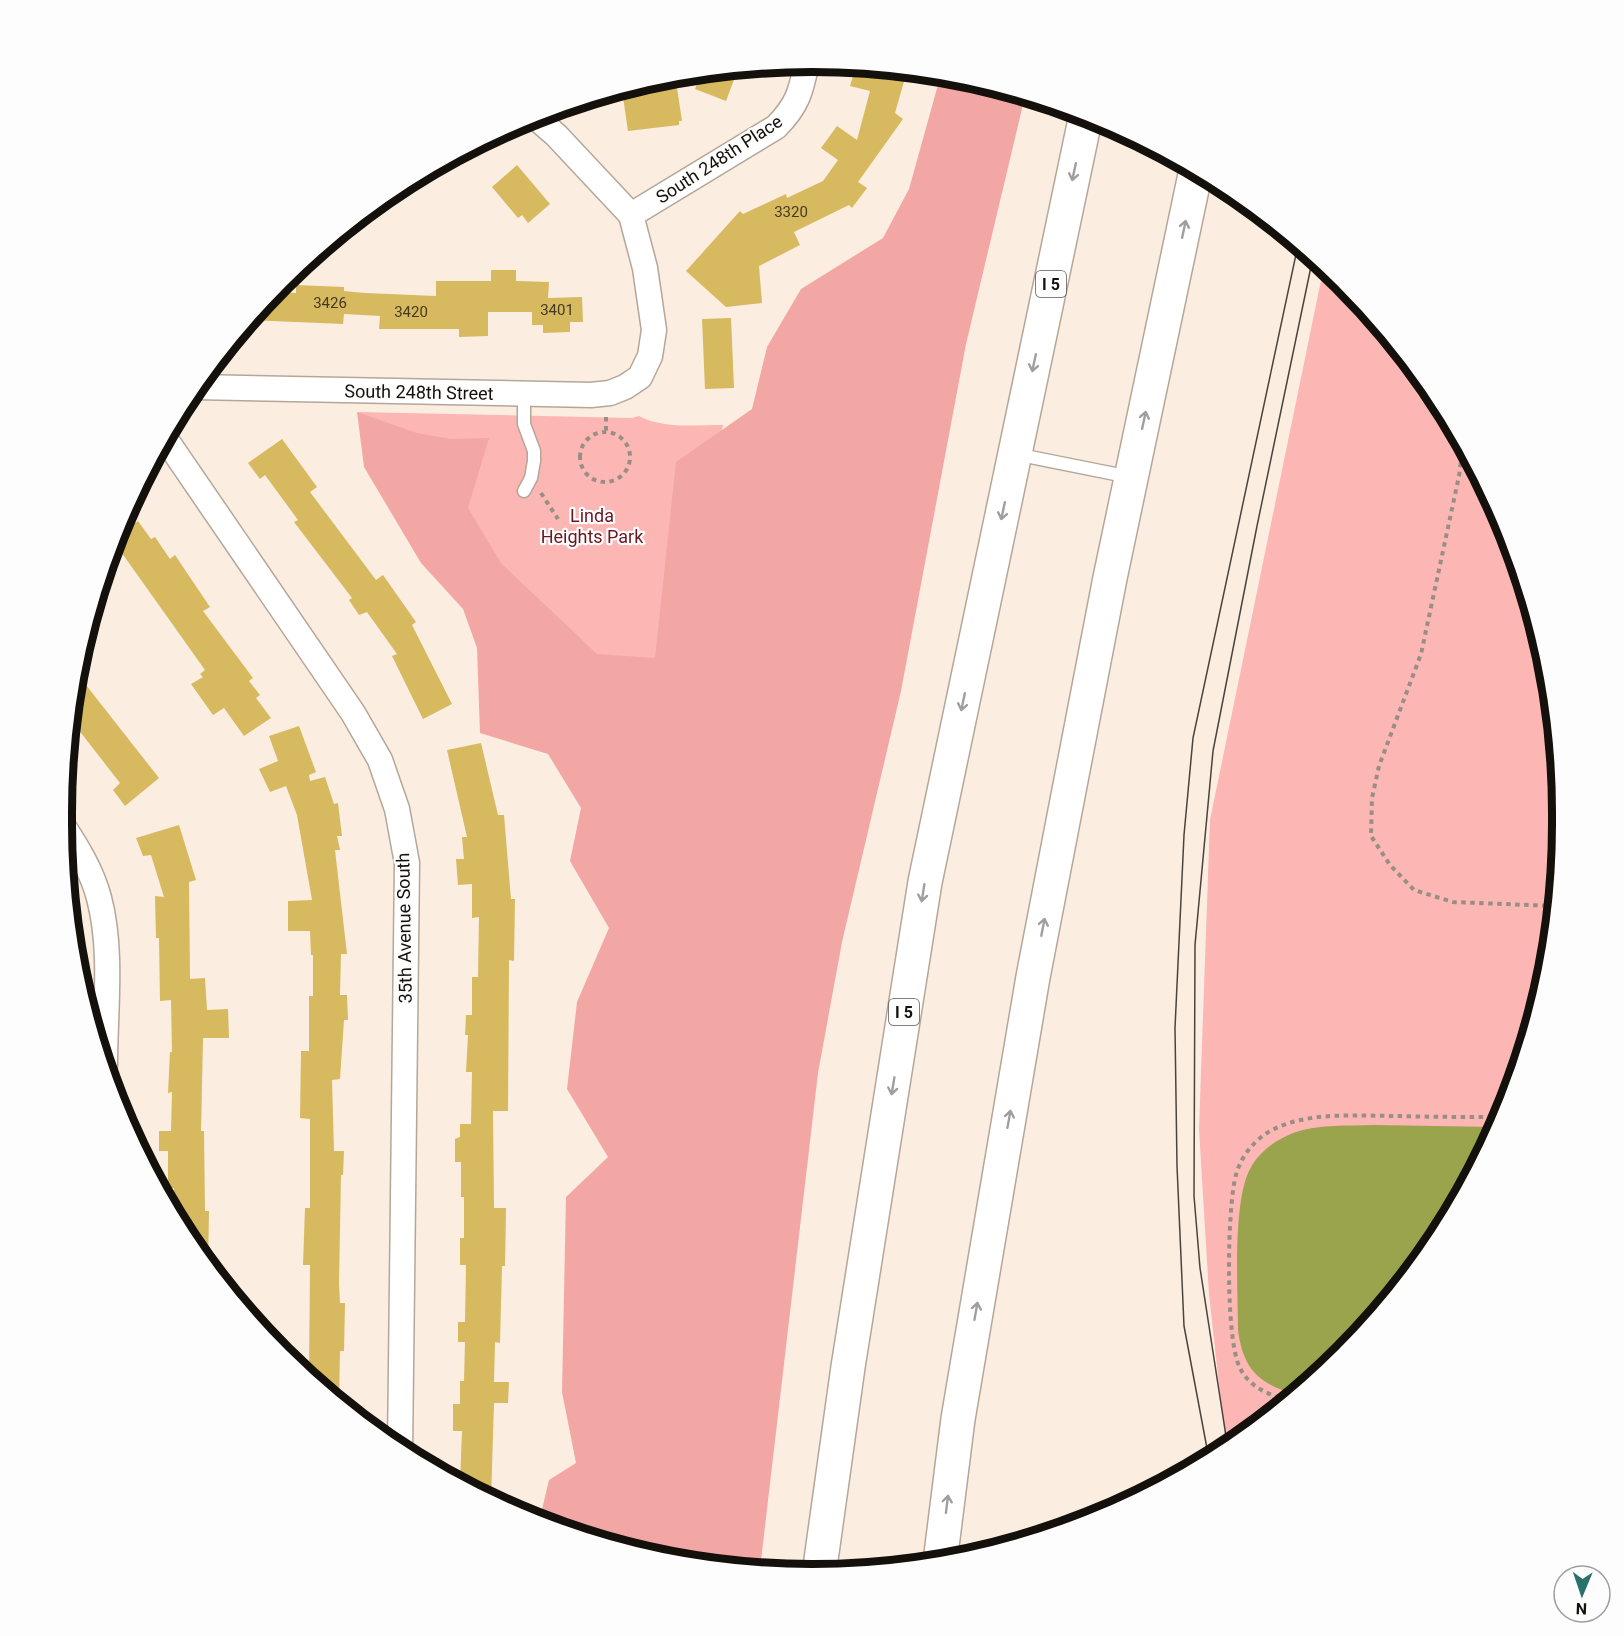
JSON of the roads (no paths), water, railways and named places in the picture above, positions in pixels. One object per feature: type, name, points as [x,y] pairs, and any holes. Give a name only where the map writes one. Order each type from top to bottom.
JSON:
[{"type":"highway","name":"I 5","points":[[820,1564],[850,1356],[925,882],[1084,124]]},
{"type":"highway","points":[[941,1553],[958,1419],[1033,977],[1131,477],[1194,179]]},
{"type":"street","name":"South 248th Place","points":[[631,215],[776,127],[791,112],[801,93],[805,72]]},
{"type":"street","points":[[542,123],[631,215]]},
{"type":"street","name":"South 248th Street","points":[[207,387],[591,395],[610,393],[625,387],[640,377],[650,356],[654,330],[645,268],[631,215]]},
{"type":"street","name":"35th Avenue South","points":[[170,445],[353,713],[380,760],[398,809],[407,863],[400,1438]]},
{"type":"street","points":[[73,841],[84,858],[99,897],[106,941],[105,1043]]},
{"type":"lane","points":[[524,394],[524,424],[534,451],[531,478],[524,490]]},
{"type":"lane","points":[[1015,454],[1131,477]]},
{"type":"tram line","points":[[1207,1449],[1184,1326],[1177,1166],[1175,1028],[1184,835],[1193,738],[1296,253]]},
{"type":"tram line","points":[[1226,1437],[1200,1268],[1194,1196],[1195,945],[1213,751],[1311,266]]},
{"type":"park label","name":"Linda Heights Park","points":[[592,525]]}]
